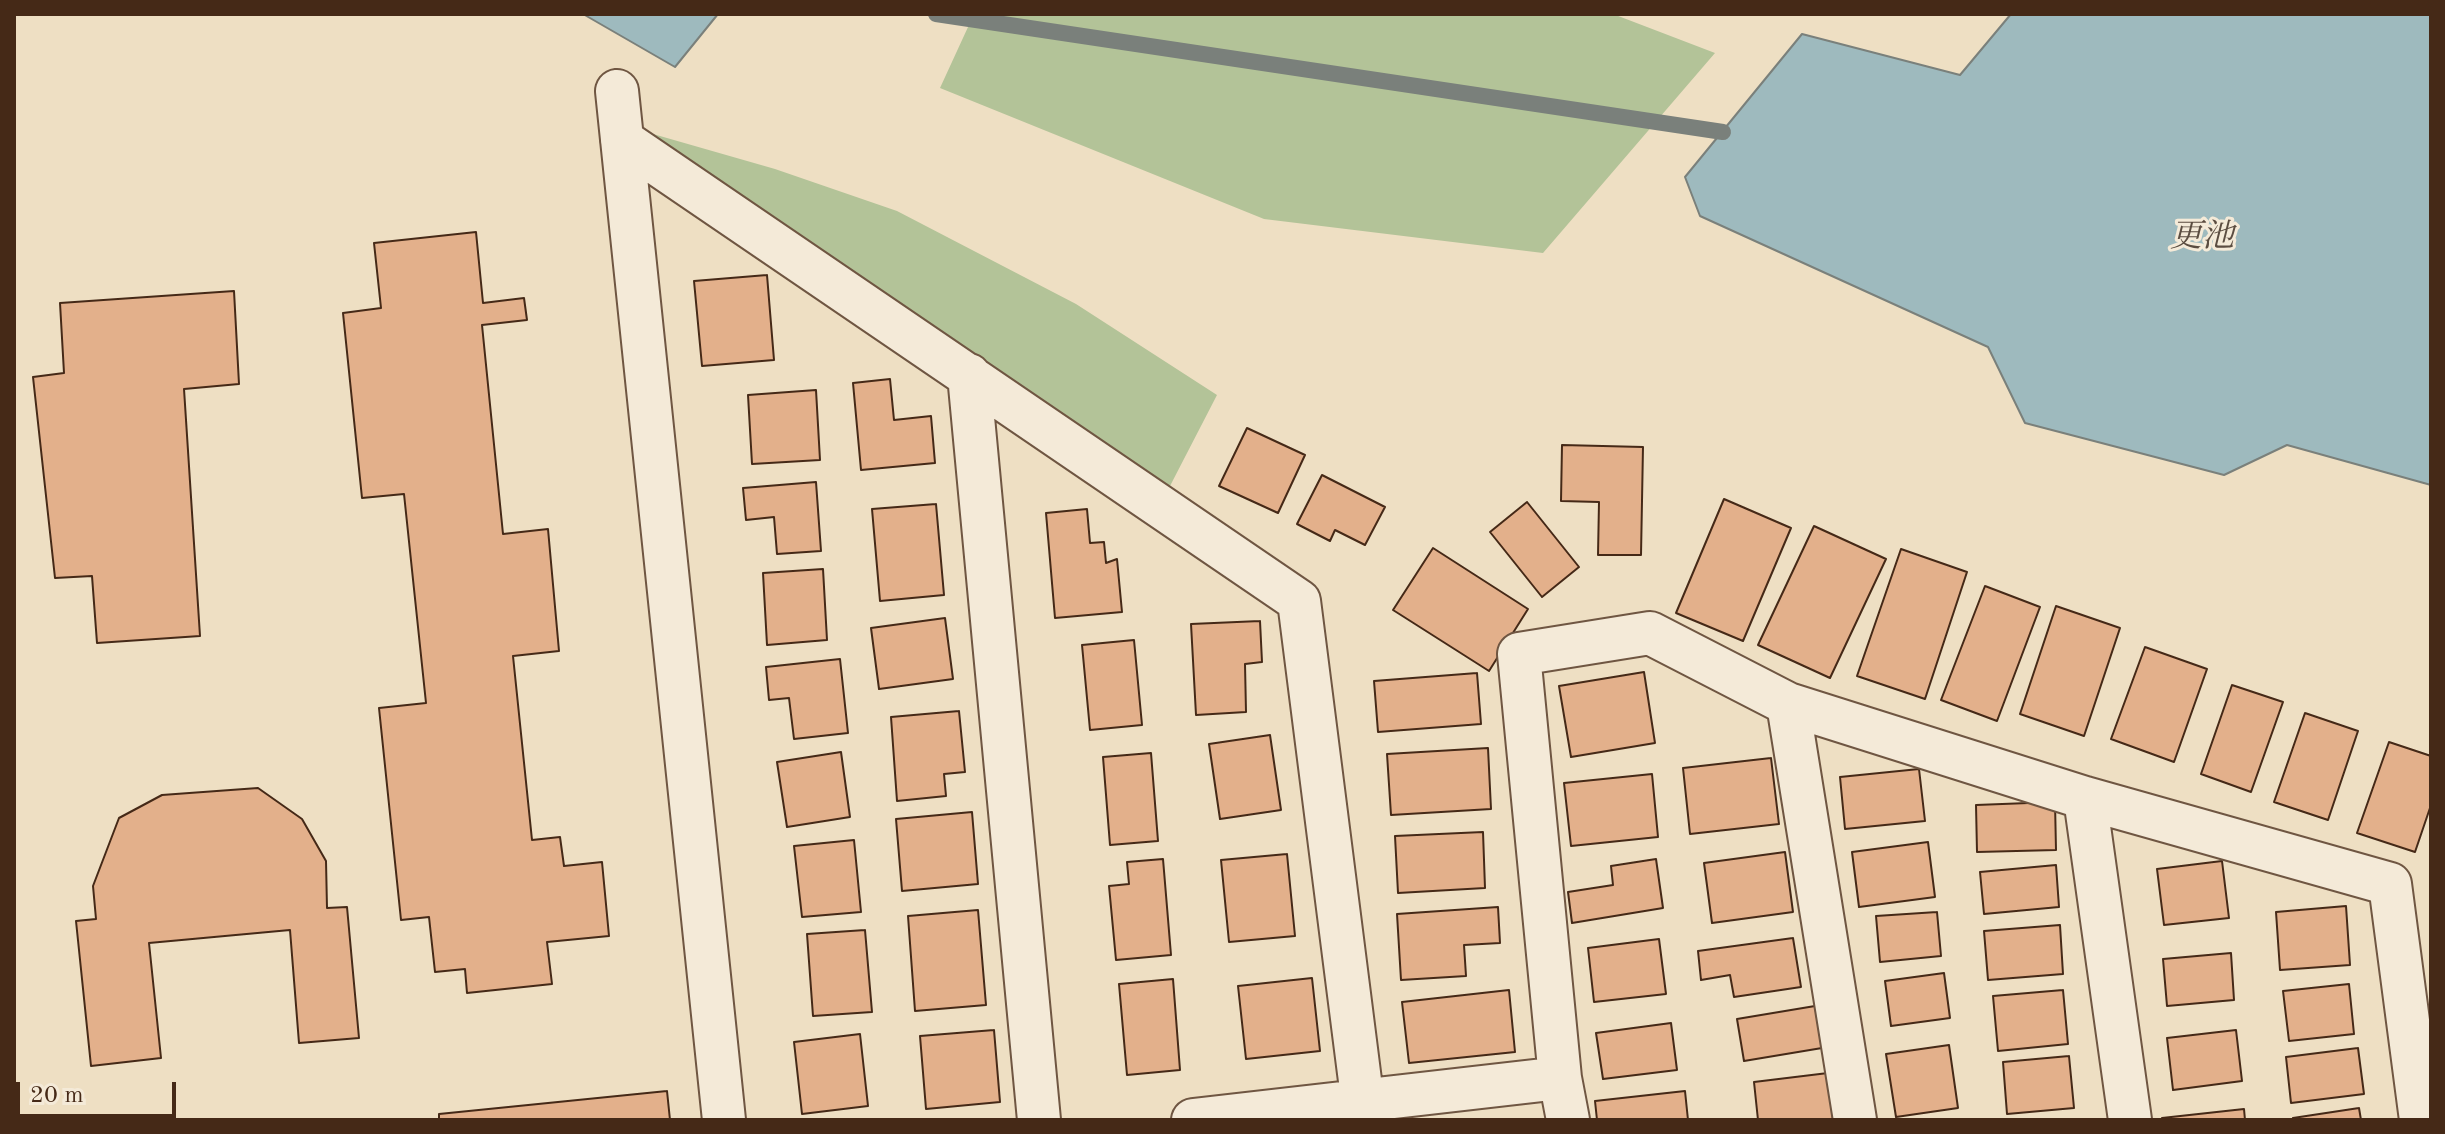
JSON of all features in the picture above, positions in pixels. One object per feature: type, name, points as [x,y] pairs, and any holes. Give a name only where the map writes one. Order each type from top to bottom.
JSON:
[{"type":"street","points":[[617,91],[724,1120]]},
{"type":"street","points":[[622,140],[1299,601],[1364,1110]]},
{"type":"street","points":[[969,375],[1039,1120]]},
{"type":"street","points":[[1568,1120],[1560,1078],[1519,654],[1650,633],[1788,704],[2085,798],[2390,884],[2421,1120]]},
{"type":"street","points":[[1788,704],[1855,1120]]},
{"type":"street","points":[[2085,798],[2130,1120]]},
{"type":"street","points":[[1193,1120],[1364,1110],[1560,1078]]},
{"type":"green space","points":[[974,14],[1613,14],[1715,53],[1543,253],[1264,219],[940,88]]},
{"type":"green space","points":[[653,134],[775,169],[897,211],[1076,304],[1217,395],[1170,486]]},
{"type":"water","points":[[583,14],[718,14],[675,67]]},
{"type":"water","name":"更池","points":[[2011,14],[2431,14],[2431,485],[2287,445],[2224,475],[2025,423],[1988,347],[1700,216],[1685,177],[1802,34],[1960,75]]},
{"type":"building","points":[[476,232],[483,303],[524,298],[527,320],[482,325],[503,534],[548,529],[559,651],[513,656],[532,840],[560,837],[564,866],[602,862],[609,936],[547,942],[552,984],[467,993],[465,969],[435,972],[429,917],[401,920],[379,708],[426,703],[404,494],[362,498],[343,313],[381,308],[374,243]]},
{"type":"building","points":[[767,275],[774,360],[702,366],[694,281]]},
{"type":"building","points":[[234,291],[239,384],[184,389],[200,636],[97,643],[92,576],[55,578],[33,377],[64,373],[60,303]]},
{"type":"building","points":[[890,379],[894,420],[931,416],[935,463],[861,470],[853,383]]},
{"type":"building","points":[[816,390],[820,460],[752,464],[748,395]]},
{"type":"building","points":[[1247,428],[1305,455],[1278,513],[1219,486]]},
{"type":"building","points":[[1562,445],[1643,447],[1641,555],[1598,555],[1599,502],[1561,501]]},
{"type":"building","points":[[1322,475],[1385,507],[1365,545],[1335,530],[1330,541],[1297,524]]},
{"type":"building","points":[[816,482],[821,551],[777,554],[774,517],[746,520],[743,488]]},
{"type":"building","points":[[1724,499],[1791,528],[1743,641],[1676,613]]},
{"type":"building","points":[[1527,502],[1579,567],[1542,597],[1490,532]]},
{"type":"building","points":[[936,504],[944,595],[880,601],[872,509]]},
{"type":"building","points":[[1087,509],[1090,543],[1104,542],[1106,563],[1117,559],[1122,612],[1055,618],[1046,513]]},
{"type":"building","points":[[1814,526],[1886,559],[1830,678],[1758,645]]},
{"type":"building","points":[[1433,548],[1528,609],[1489,671],[1393,610]]},
{"type":"building","points":[[1901,549],[1967,572],[1925,699],[1857,676]]},
{"type":"building","points":[[823,569],[827,640],[767,645],[763,573]]},
{"type":"building","points":[[1985,586],[2040,607],[1997,721],[1941,700]]},
{"type":"building","points":[[2056,606],[2120,628],[2084,736],[2020,714]]},
{"type":"building","points":[[945,618],[953,679],[879,689],[871,628]]},
{"type":"building","points":[[1260,621],[1262,662],[1245,664],[1246,712],[1196,715],[1191,624]]},
{"type":"building","points":[[1134,640],[1142,725],[1090,730],[1082,645]]},
{"type":"building","points":[[2145,647],[2207,669],[2174,762],[2111,739]]},
{"type":"building","points":[[840,659],[848,733],[794,739],[789,698],[769,700],[766,667]]},
{"type":"building","points":[[1644,672],[1655,743],[1571,757],[1559,686]]},
{"type":"building","points":[[1477,673],[1481,724],[1378,732],[1374,681]]},
{"type":"building","points":[[2232,685],[2283,702],[2251,792],[2201,774]]},
{"type":"building","points":[[959,711],[965,772],[944,774],[946,796],[897,801],[891,717]]},
{"type":"building","points":[[2305,713],[2358,731],[2328,820],[2274,802]]},
{"type":"building","points":[[1270,735],[1281,810],[1220,819],[1209,744]]},
{"type":"building","points":[[2389,742],[2431,756],[2431,805],[2415,852],[2357,833]]},
{"type":"building","points":[[1488,748],[1491,809],[1391,815],[1387,754]]},
{"type":"building","points":[[841,752],[850,817],[787,827],[777,762]]},
{"type":"building","points":[[1151,753],[1158,841],[1110,845],[1103,757]]},
{"type":"building","points":[[1771,758],[1779,824],[1690,834],[1683,768]]},
{"type":"building","points":[[1919,769],[1925,821],[1845,829],[1840,777]]},
{"type":"building","points":[[1652,774],[1658,837],[1571,846],[1564,783]]},
{"type":"building","points":[[258,788],[302,819],[326,861],[327,908],[347,907],[359,1038],[299,1043],[290,930],[149,943],[161,1058],[91,1066],[76,921],[96,919],[93,886],[119,818],[162,795]]},
{"type":"building","points":[[2055,802],[2056,850],[1977,852],[1976,805]]},
{"type":"building","points":[[972,812],[978,884],[902,891],[896,819]]},
{"type":"building","points":[[1483,832],[1485,888],[1398,893],[1395,836]]},
{"type":"building","points":[[854,840],[861,912],[802,917],[794,846]]},
{"type":"building","points":[[1928,842],[1935,897],[1859,907],[1852,852]]},
{"type":"building","points":[[1785,852],[1793,912],[1712,923],[1704,863]]},
{"type":"building","points":[[1287,854],[1295,936],[1229,942],[1221,860]]},
{"type":"building","points":[[1163,859],[1171,955],[1116,960],[1109,886],[1129,884],[1127,862]]},
{"type":"building","points":[[1656,859],[1663,908],[1572,923],[1568,892],[1613,885],[1611,866]]},
{"type":"building","points":[[2222,861],[2229,918],[2164,925],[2157,869]]},
{"type":"building","points":[[2056,865],[2059,907],[1984,914],[1980,872]]},
{"type":"building","points":[[2346,906],[2350,965],[2280,970],[2276,912]]},
{"type":"building","points":[[1498,907],[1500,943],[1464,945],[1466,976],[1401,980],[1397,914]]},
{"type":"building","points":[[978,910],[986,1005],[915,1011],[908,916]]},
{"type":"building","points":[[1937,912],[1941,956],[1880,962],[1876,916]]},
{"type":"building","points":[[2060,925],[2063,974],[1988,980],[1984,931]]},
{"type":"building","points":[[865,930],[872,1012],[813,1016],[807,934]]},
{"type":"building","points":[[1793,938],[1801,987],[1734,997],[1730,975],[1701,980],[1698,951]]},
{"type":"building","points":[[1659,939],[1666,994],[1594,1002],[1588,948]]},
{"type":"building","points":[[2231,953],[2234,1000],[2167,1006],[2163,959]]},
{"type":"building","points":[[1944,973],[1950,1018],[1891,1026],[1885,981]]},
{"type":"building","points":[[1312,978],[1320,1051],[1246,1059],[1238,986]]},
{"type":"building","points":[[1173,979],[1180,1070],[1127,1075],[1119,984]]},
{"type":"building","points":[[2349,984],[2354,1034],[2289,1041],[2283,991]]},
{"type":"building","points":[[1509,990],[1515,1052],[1409,1063],[1402,1002]]},
{"type":"building","points":[[2063,990],[2068,1044],[1998,1051],[1993,996]]},
{"type":"building","points":[[1815,1006],[1822,1048],[1744,1061],[1737,1019]]},
{"type":"building","points":[[1671,1023],[1677,1070],[1603,1079],[1596,1033]]},
{"type":"building","points":[[994,1030],[1000,1102],[926,1109],[920,1036]]},
{"type":"building","points":[[2236,1030],[2242,1081],[2173,1090],[2167,1038]]},
{"type":"building","points":[[860,1034],[868,1106],[802,1114],[794,1042]]},
{"type":"building","points":[[1949,1045],[1958,1108],[1896,1117],[1886,1054]]},
{"type":"building","points":[[2358,1048],[2364,1094],[2291,1103],[2286,1057]]},
{"type":"building","points":[[2069,1056],[2074,1108],[2007,1114],[2003,1062]]},
{"type":"building","points":[[1828,1073],[1833,1119],[1758,1120],[1754,1082]]},
{"type":"building","points":[[667,1091],[670,1120],[439,1120],[439,1114]]},
{"type":"building","points":[[1685,1091],[1688,1120],[1597,1120],[1595,1101]]},
{"type":"building","points":[[2359,1108],[2361,1120],[2293,1118]]},
{"type":"building","points":[[2244,1109],[2245,1120],[2162,1120],[2162,1118]]},
{"type":"waterway","points":[[936,14],[1723,132]]}]
